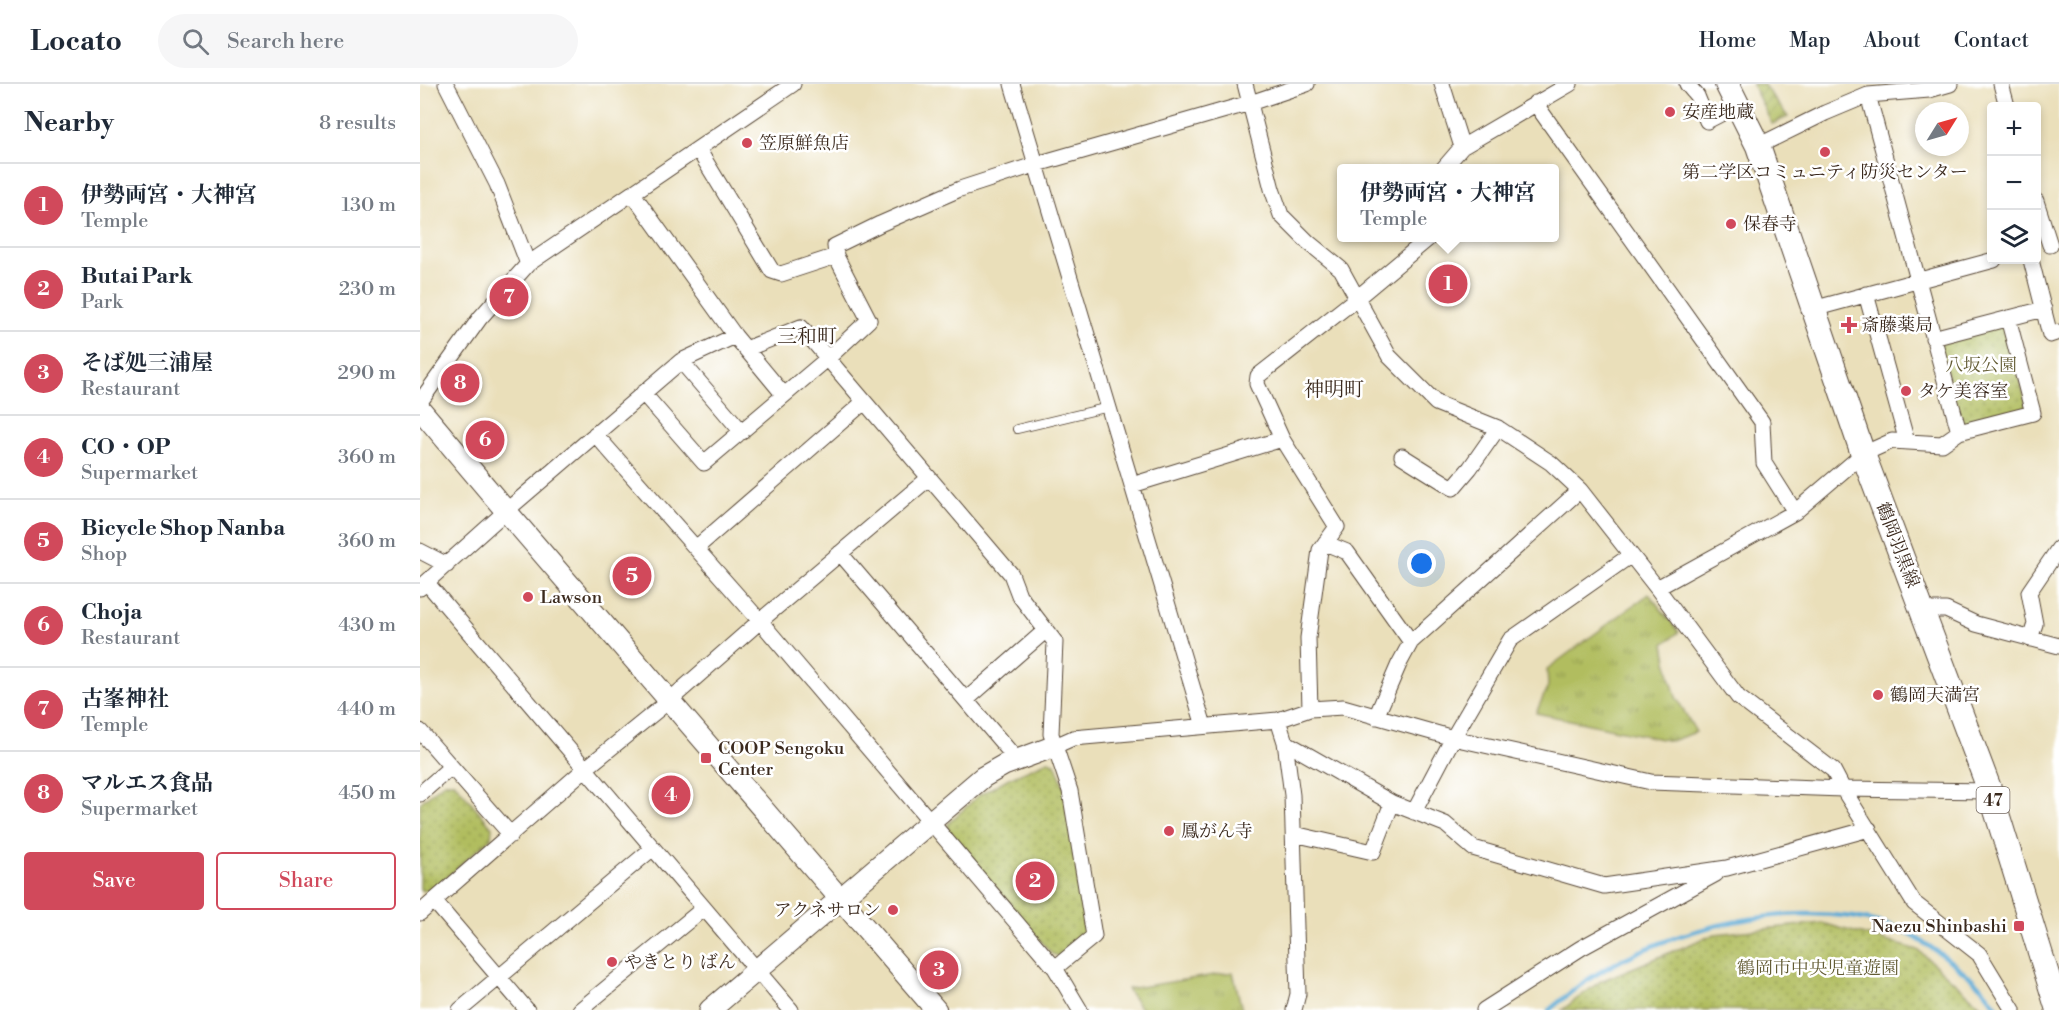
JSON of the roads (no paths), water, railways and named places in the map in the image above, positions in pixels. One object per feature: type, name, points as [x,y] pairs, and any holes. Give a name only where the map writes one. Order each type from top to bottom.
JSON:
[{"type":"main road","name":"鶴岡羽黒線","points":[[1727,84],[1758,146],[1863,454],[1990,791],[2056,997]]},
{"type":"street","points":[[447,84],[497,184],[528,264]]},
{"type":"street","points":[[420,402],[480,318],[528,264],[793,84]]},
{"type":"street","points":[[1012,84],[1204,726]]},
{"type":"street","points":[[1245,84],[1281,215],[1308,242],[1341,269],[1389,356],[1436,403],[1498,428],[1551,464],[1580,490],[1738,697],[1833,770],[1914,903],[1979,954],[2013,1010]]},
{"type":"street","points":[[643,393],[704,463],[869,320],[836,256],[835,246],[960,189],[1307,84]]},
{"type":"street","points":[[1442,84],[1462,147]]},
{"type":"street","points":[[1447,164],[1462,147],[1570,84]]},
{"type":"street","points":[[1687,84],[1697,96],[1707,121],[1738,105]]},
{"type":"street","points":[[1758,146],[1868,95],[1929,90],[1950,84]]},
{"type":"street","points":[[2001,84],[2006,102]]},
{"type":"street","points":[[1868,95],[1959,432]]},
{"type":"street","points":[[1535,103],[1762,422],[1764,463],[1795,512]]},
{"type":"street","points":[[698,149],[772,271],[781,274],[836,256]]},
{"type":"street","points":[[633,194],[735,336],[784,395]]},
{"type":"street","points":[[2039,210],[2048,245]]},
{"type":"street","points":[[1310,709],[1308,638],[1320,550],[1337,526],[1282,439],[1257,384],[1258,376],[1357,298],[1423,242]]},
{"type":"street","points":[[1813,309],[1987,262]]},
{"type":"street","points":[[2032,264],[2050,334],[2059,332]]},
{"type":"street","points":[[1866,294],[1907,442]]},
{"type":"street","points":[[1933,338],[2044,309]]},
{"type":"street","points":[[1657,588],[1795,512],[1863,454],[1892,441],[1942,444],[1959,432],[2033,413],[2008,318]]},
{"type":"street","points":[[746,349],[801,327],[1011,574],[1019,595],[1055,642],[1051,734],[1070,791],[1094,936],[1055,968]]},
{"type":"street","points":[[735,336],[681,361],[506,511],[423,586],[585,769],[791,1010]]},
{"type":"street","points":[[681,361],[742,432]]},
{"type":"street","points":[[696,548],[864,402]]},
{"type":"street","points":[[420,409],[936,1010]]},
{"type":"street","points":[[1402,456],[1453,488],[1498,428]]},
{"type":"street","points":[[595,434],[760,621],[1055,968],[1080,1010]]},
{"type":"street","points":[[1132,485],[1282,439]]},
{"type":"street","points":[[420,913],[585,769],[670,700],[929,478]]},
{"type":"street","points":[[1376,717],[1411,642],[1580,490]]},
{"type":"street","points":[[1325,543],[1347,552],[1411,642]]},
{"type":"street","points":[[2030,639],[2035,624],[2029,592],[2059,548]]},
{"type":"street","points":[[420,551],[447,565]]},
{"type":"street","points":[[840,553],[1017,760]]},
{"type":"street","points":[[1414,812],[1453,738],[1510,640],[1631,555]]},
{"type":"street","points":[[1923,610],[1946,609],[1976,624],[2059,646]]},
{"type":"street","points":[[966,700],[1046,630]]},
{"type":"street","points":[[711,1010],[983,777],[1017,760],[1073,738],[1278,720],[1310,709],[1343,707],[1453,738],[1651,782],[1843,789],[1990,791]]},
{"type":"street","points":[[1278,720],[1285,742],[1292,795],[1298,994],[1294,1010]]},
{"type":"street","points":[[420,731],[511,835]]},
{"type":"street","points":[[1285,742],[1392,804],[1445,824],[1473,848],[1604,886],[1727,868],[1869,829]]},
{"type":"street","points":[[420,794],[452,767]]},
{"type":"street","points":[[1294,834],[1373,852],[1392,804]]},
{"type":"street","points":[[460,1010],[653,848]]},
{"type":"street","points":[[1484,1010],[1581,948],[1727,868]]},
{"type":"street","points":[[434,902],[527,1010]]},
{"type":"street","points":[[580,1010],[704,908]]},
{"type":"lane","points":[[1017,429],[1109,407]]},
{"type":"waterway","points":[[1549,1010],[1592,977],[1659,943],[1736,921],[1815,914],[1853,917],[1889,925],[1912,935],[1974,980],[1999,1010]]},
{"type":"place","name":"安産地蔵","points":[[1670,112]]},
{"type":"place","name":"笠原鮮魚店","points":[[747,143]]},
{"type":"place","name":"第二学区コミュニティ防災センター","points":[[1825,152]]},
{"type":"place","name":"保春寺","points":[[1731,224]]},
{"type":"place","name":"伊勢両宮・大神宮","points":[[1448,284]]},
{"type":"place","name":"古峯神社","points":[[509,297]]},
{"type":"place","name":"斎藤薬局","points":[[1849,325]]},
{"type":"place","name":"マルエス食品","points":[[460,383]]},
{"type":"place","name":"タケ美容室","points":[[1906,391]]},
{"type":"place","name":"Choja","points":[[485,440]]},
{"type":"place","name":"Bicycle Shop Nanba","points":[[632,576]]},
{"type":"place","name":"Lawson","points":[[528,597]]},
{"type":"place","name":"鶴岡天満宮","points":[[1878,695]]},
{"type":"place","name":"COOP Sengoku Center","points":[[706,758]]},
{"type":"place","name":"CO・OP","points":[[671,795]]},
{"type":"place","name":"鳳がん寺","points":[[1169,831]]},
{"type":"place","name":"Butai Park","points":[[1035,881]]},
{"type":"place","name":"アクネサロン","points":[[893,910]]},
{"type":"place","name":"Naezu Shinbashi","points":[[2019,926]]},
{"type":"place","name":"やきとり ばん","points":[[612,962]]},
{"type":"place","name":"そば処三浦屋","points":[[939,970]]},
{"type":"district","name":"三和町","points":[[807,336]]},
{"type":"district","name":"神明町","points":[[1334,389]]},
{"type":"park label","name":"八坂公園","points":[[1981,365]]},
{"type":"park label","name":"鶴岡市中央児童遊園","points":[[1818,968]]}]
